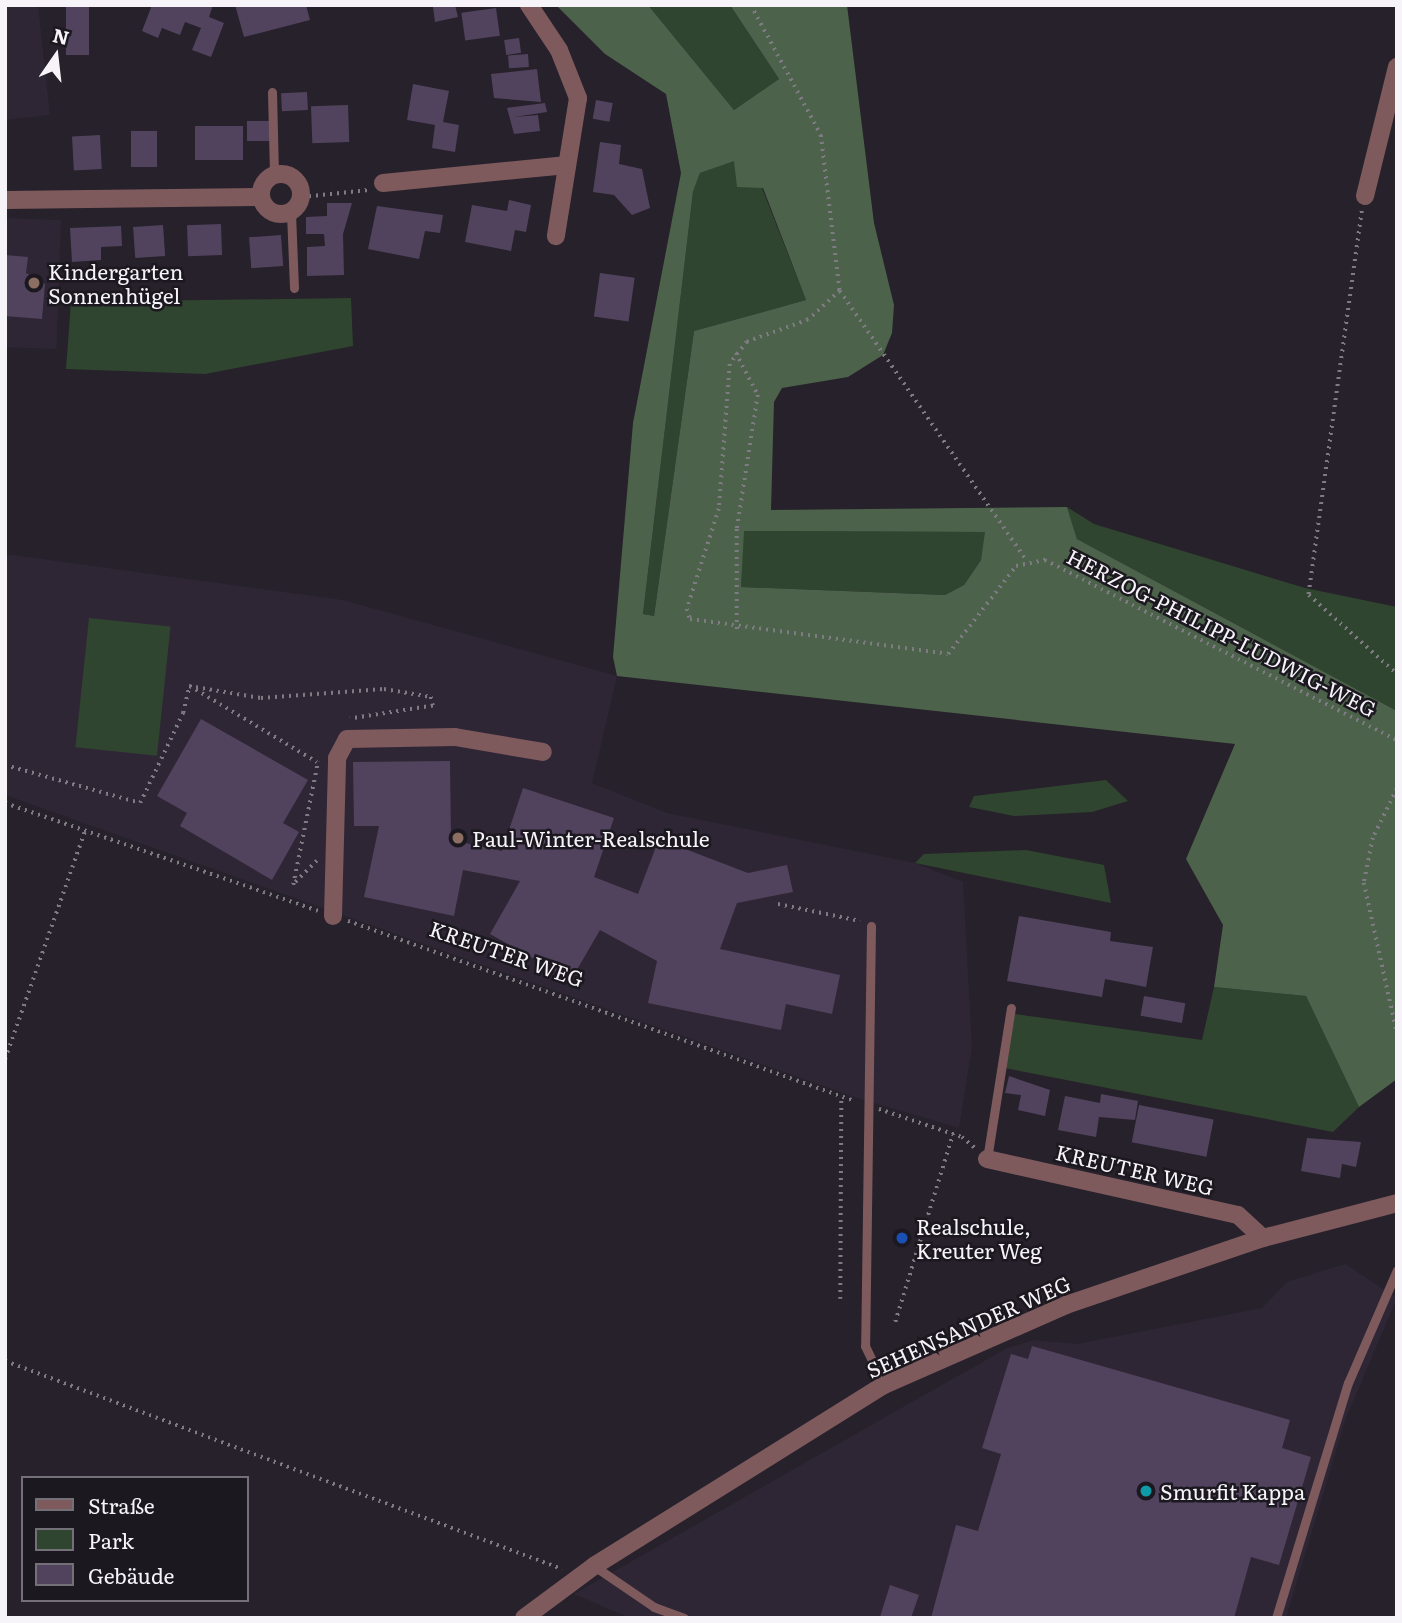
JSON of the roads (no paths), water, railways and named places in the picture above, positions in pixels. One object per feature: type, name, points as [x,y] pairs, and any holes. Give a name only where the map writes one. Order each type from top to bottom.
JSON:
[{"type":"street","points":[[529,5],[559,50],[578,98],[556,236]]},
{"type":"street","points":[[1365,195],[1397,67]]},
{"type":"street","points":[[383,183],[567,165]]},
{"type":"street","points":[[274,174],[293,177],[302,197],[291,213],[271,212],[261,197],[274,174]]},
{"type":"street","points":[[5,200],[261,197]]},
{"type":"street","points":[[333,916],[339,844],[337,758],[347,739],[455,737],[543,752]]},
{"type":"street","name":"KREUTER WEG","points":[[987,1159],[1238,1215],[1263,1238]]},
{"type":"street","name":"SEHENSANDER WEG","points":[[524,1618],[587,1571],[884,1385],[1066,1305],[1263,1238],[1397,1203]]},
{"type":"lane","points":[[272,92],[274,174]]},
{"type":"lane","points":[[291,213],[294,288]]},
{"type":"lane","points":[[871,926],[866,1346],[884,1385]]},
{"type":"lane","points":[[987,1159],[1011,1008]]},
{"type":"lane","points":[[1276,1618],[1348,1383],[1397,1270]]},
{"type":"lane","points":[[587,1571],[654,1607],[684,1618]]},
{"type":"place","name":"Kindergarten Sonnenhügel","points":[[34,283]]},
{"type":"place","name":"Paul-Winter-Realschule","points":[[458,838]]},
{"type":"place","name":"Realschule, Kreuter Weg","points":[[902,1238]]},
{"type":"place","name":"Smurfit Kappa","points":[[1146,1491]]}]
